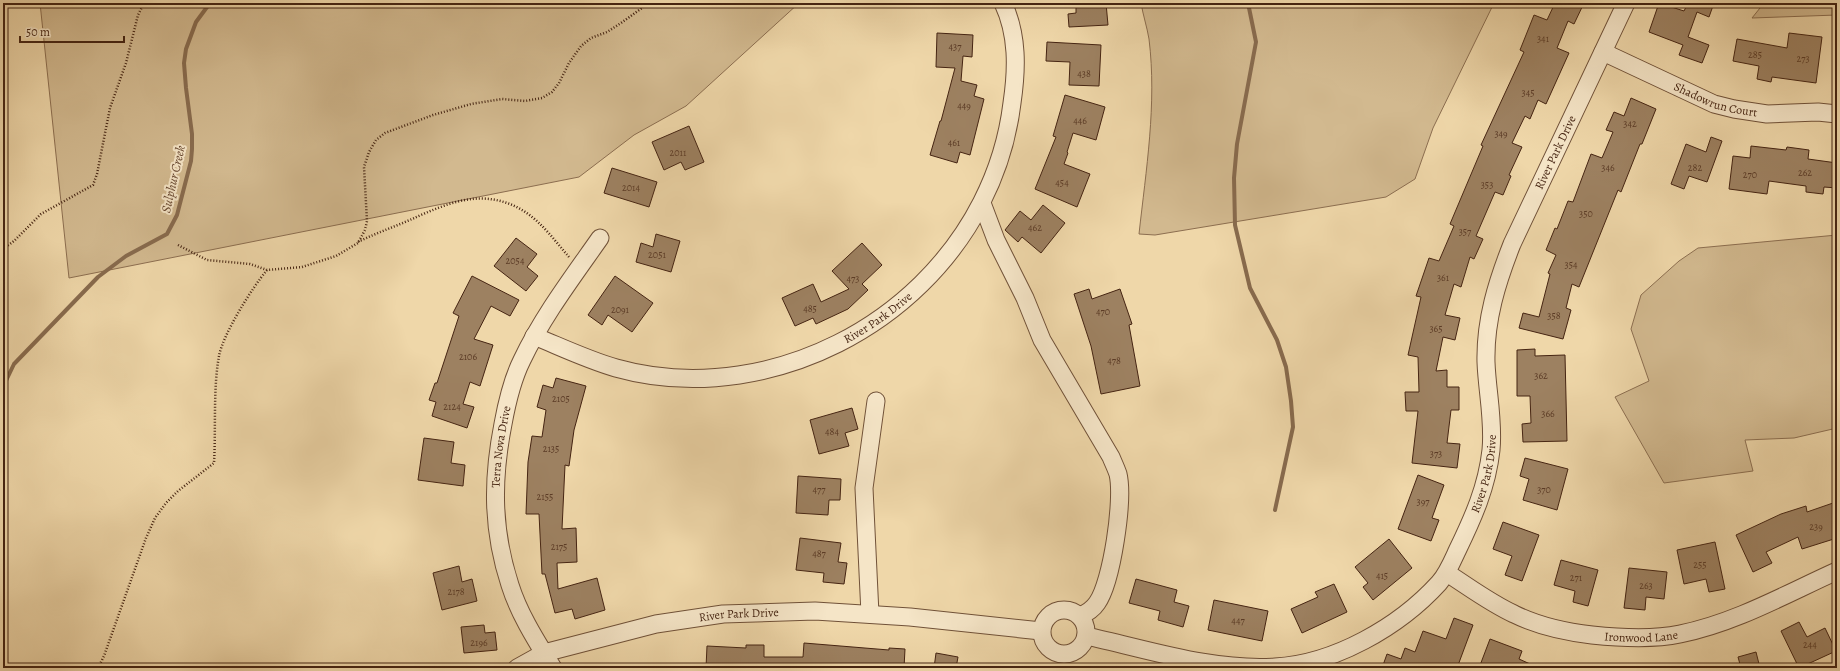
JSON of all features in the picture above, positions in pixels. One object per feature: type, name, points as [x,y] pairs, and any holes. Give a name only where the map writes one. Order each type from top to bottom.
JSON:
[{"type":"street","name":"River Park Drive","points":[[534,336],[614,368],[648,375],[706,378],[738,376],[799,360],[856,335],[884,316],[925,282],[955,245],[972,222],[999,163],[1005,143],[1016,78],[1013,29],[1003,3]]},
{"type":"street","name":"River Park Drive","points":[[1086,636],[1182,658],[1222,665],[1275,667],[1304,663],[1356,645],[1390,624],[1410,609],[1439,583],[1447,572],[1479,504],[1488,475],[1491,447],[1491,426],[1486,348],[1488,319],[1496,285],[1512,244],[1626,3]]},
{"type":"street","name":"Shadowrun Court","points":[[1603,52],[1714,104],[1734,110],[1767,114],[1818,112],[1837,114]]},
{"type":"street","points":[[982,203],[996,240],[1025,298],[1042,340],[1111,457],[1118,475],[1116,540],[1110,570],[1097,603],[1088,612],[1080,616]]},
{"type":"street","name":"Terra Nova Drive","points":[[553,668],[520,610],[510,586],[499,542],[494,503],[498,449],[507,403],[521,362],[550,308],[600,238]]},
{"type":"street","points":[[870,614],[864,488],[876,401]]},
{"type":"street","name":"Ironwood Lane","points":[[1447,572],[1514,614],[1536,623],[1575,633],[1617,637],[1640,637],[1678,635],[1718,623],[1740,615],[1837,571]]},
{"type":"street","name":"River Park Drive","points":[[517,668],[544,654],[656,624],[723,614],[815,610],[1041,631]]},
{"type":"street","points":[[1058,610],[1065,610],[1080,616],[1086,629],[1084,643],[1073,653],[1066,655],[1051,652],[1042,640],[1041,631],[1046,619],[1058,610]]},
{"type":"path","points":[[3,249],[14,241],[42,214],[92,185],[97,174],[110,108],[126,63],[138,15],[144,3]]},
{"type":"path","points":[[358,243],[367,221],[364,167],[368,152],[376,140],[385,133],[471,104],[502,99],[525,101],[542,98],[552,92],[559,83],[569,63],[581,46],[591,38],[607,32],[649,3]]},
{"type":"path","points":[[178,245],[207,260],[250,264],[266,270],[302,267],[336,256],[378,232],[433,210],[472,199],[489,199],[511,205],[534,219],[555,240],[578,269]]},
{"type":"path","points":[[98,668],[104,656],[146,538],[155,518],[166,503],[178,491],[214,463],[216,374],[222,344],[255,284],[266,270]]},
{"type":"shaded area","points":[[40,3],[799,3],[686,106],[634,135],[579,177],[69,278]]},
{"type":"shaded area","points":[[1141,3],[1494,3],[1433,128],[1415,179],[1386,197],[1155,235],[1139,234],[1150,137],[1152,88],[1149,39]]},
{"type":"shaded area","points":[[1764,3],[1837,3],[1837,15],[1752,18]]},
{"type":"shaded area","points":[[1837,235],[1837,428],[1794,438],[1745,440],[1753,471],[1664,483],[1615,397],[1649,381],[1631,329],[1641,295],[1679,261],[1698,248]]},
{"type":"building","points":[[1076,3],[1106,3],[1108,25],[1069,27],[1068,14],[1076,13]]},
{"type":"building","points":[[1555,3],[1584,3],[1574,24],[1568,21],[1557,48],[1569,53],[1546,104],[1538,100],[1530,119],[1525,116],[1512,143],[1522,147],[1509,175],[1511,176],[1503,195],[1495,192],[1476,236],[1483,239],[1474,259],[1470,257],[1461,287],[1454,284],[1445,315],[1460,318],[1455,340],[1443,337],[1436,371],[1447,370],[1447,387],[1459,387],[1459,410],[1451,410],[1447,443],[1460,444],[1457,468],[1412,463],[1418,411],[1406,411],[1405,392],[1419,392],[1418,357],[1408,355],[1421,297],[1416,296],[1429,258],[1439,261],[1454,226],[1450,224],[1483,146],[1481,145],[1524,52],[1520,50],[1534,15],[1547,20]]},
{"type":"building","points":[[1659,3],[1684,11],[1686,7],[1676,3],[1714,3],[1709,17],[1697,12],[1688,37],[1709,45],[1702,63],[1679,55],[1683,45],[1649,32]]},
{"type":"building","points":[[937,33],[973,35],[972,57],[963,56],[961,81],[977,85],[974,96],[984,99],[970,155],[960,152],[957,163],[930,155],[955,68],[936,67]]},
{"type":"building","points":[[1789,33],[1822,37],[1816,83],[1772,77],[1771,82],[1757,79],[1759,66],[1733,61],[1737,39],[1787,48]]},
{"type":"building","points":[[1047,42],[1101,45],[1099,86],[1069,85],[1070,62],[1046,61]]},
{"type":"building","points":[[1065,95],[1105,107],[1096,140],[1073,133],[1067,152],[1068,153],[1064,164],[1090,174],[1077,207],[1035,189],[1056,137],[1053,136]]},
{"type":"building","points":[[1631,98],[1656,109],[1621,192],[1618,190],[1579,287],[1572,284],[1566,308],[1571,310],[1563,339],[1519,328],[1523,313],[1539,317],[1550,274],[1548,273],[1556,255],[1546,250],[1555,228],[1557,229],[1568,201],[1573,202],[1591,154],[1602,158],[1613,132],[1606,130],[1614,112],[1624,116]]},
{"type":"building","points":[[689,126],[704,162],[685,170],[681,162],[664,170],[652,142]]},
{"type":"building","points":[[1711,137],[1722,141],[1707,182],[1689,176],[1684,189],[1671,184],[1686,144],[1706,152]]},
{"type":"building","points":[[1751,146],[1786,150],[1787,147],[1809,150],[1808,159],[1837,163],[1837,188],[1824,187],[1823,194],[1806,192],[1806,186],[1769,181],[1767,194],[1729,189],[1733,156],[1750,158]]},
{"type":"building","points":[[612,168],[657,182],[649,207],[604,193]]},
{"type":"building","points":[[1043,205],[1065,223],[1041,253],[1022,237],[1018,242],[1005,230],[1020,211],[1031,220]]},
{"type":"building","points":[[656,234],[680,241],[671,272],[636,262],[641,243],[653,247]]},
{"type":"building","points":[[516,238],[537,254],[527,267],[538,276],[526,291],[494,266]]},
{"type":"building","points":[[862,243],[882,265],[862,284],[868,290],[848,309],[816,324],[813,318],[795,326],[782,298],[813,284],[821,302],[849,289],[832,271]]},
{"type":"building","points":[[472,276],[519,300],[510,316],[491,306],[474,339],[493,345],[480,386],[470,382],[463,404],[474,407],[467,428],[432,416],[436,402],[429,400],[435,383],[437,383],[459,316],[453,313]]},
{"type":"building","points":[[615,276],[653,303],[632,332],[608,315],[602,325],[588,315]]},
{"type":"building","points":[[1089,289],[1092,299],[1120,289],[1132,324],[1129,325],[1140,386],[1101,394],[1091,346],[1074,294]]},
{"type":"building","points":[[1535,349],[1535,356],[1565,355],[1567,441],[1523,442],[1522,424],[1531,423],[1530,396],[1517,396],[1517,350]]},
{"type":"building","points":[[556,378],[586,386],[574,430],[569,466],[565,465],[562,529],[576,528],[577,562],[557,563],[558,589],[597,578],[605,610],[575,619],[572,609],[555,613],[545,574],[542,574],[539,514],[526,514],[528,462],[532,436],[542,437],[546,410],[537,407],[543,385],[553,388]]},
{"type":"building","points":[[852,408],[858,429],[845,433],[849,446],[819,454],[810,420]]},
{"type":"building","points":[[424,438],[454,442],[451,463],[465,465],[463,486],[418,480]]},
{"type":"building","points":[[1525,458],[1568,469],[1557,510],[1523,500],[1529,479],[1520,476]]},
{"type":"building","points":[[1418,475],[1444,485],[1432,518],[1439,520],[1431,541],[1398,529]]},
{"type":"building","points":[[798,476],[841,479],[840,500],[829,500],[828,515],[796,513]]},
{"type":"building","points":[[1833,503],[1837,515],[1837,538],[1802,549],[1798,537],[1766,552],[1772,563],[1753,572],[1736,535],[1781,514],[1806,506],[1807,512]]},
{"type":"building","points":[[1503,522],[1539,535],[1522,581],[1505,575],[1512,556],[1493,549]]},
{"type":"building","points":[[800,538],[841,543],[838,562],[847,563],[844,584],[823,582],[824,573],[796,570]]},
{"type":"building","points":[[1389,539],[1412,568],[1373,600],[1363,587],[1368,583],[1355,567]]},
{"type":"building","points":[[1715,542],[1725,589],[1709,592],[1706,579],[1684,584],[1677,550]]},
{"type":"building","points":[[1561,560],[1598,570],[1588,606],[1573,602],[1575,591],[1554,585]]},
{"type":"building","points":[[459,566],[462,582],[472,579],[477,601],[442,610],[433,573]]},
{"type":"building","points":[[1629,568],[1667,572],[1664,599],[1646,597],[1645,610],[1624,608]]},
{"type":"building","points":[[1136,579],[1177,590],[1174,602],[1189,606],[1183,627],[1158,620],[1160,611],[1129,603]]},
{"type":"building","points":[[1334,584],[1347,612],[1302,633],[1291,609],[1318,597],[1315,592]]},
{"type":"building","points":[[1214,600],[1268,611],[1262,641],[1208,630]]},
{"type":"building","points":[[1454,618],[1473,625],[1457,668],[1382,668],[1387,654],[1401,659],[1405,648],[1415,652],[1423,631],[1446,639]]},
{"type":"building","points":[[1799,622],[1807,637],[1825,628],[1836,651],[1799,668],[1781,631]]},
{"type":"building","points":[[484,625],[485,633],[495,632],[497,650],[464,653],[461,627]]},
{"type":"building","points":[[1490,639],[1522,651],[1519,659],[1539,668],[1479,668]]},
{"type":"building","points":[[804,643],[889,650],[889,648],[905,649],[904,668],[706,668],[707,646],[746,648],[746,645],[764,645],[764,657],[803,657]]},
{"type":"building","points":[[1756,652],[1760,668],[1741,668],[1738,657]]},
{"type":"building","points":[[936,653],[958,657],[956,668],[934,668]]},
{"type":"waterway","name":"Sulphur Creek","points":[[3,387],[14,364],[98,277],[126,256],[167,234],[177,215],[191,161],[192,134],[184,63],[186,49],[196,22],[210,3]]},
{"type":"waterway","points":[[1248,3],[1256,42],[1237,144],[1234,178],[1235,225],[1250,288],[1277,340],[1286,367],[1291,401],[1293,427],[1275,510]]}]
